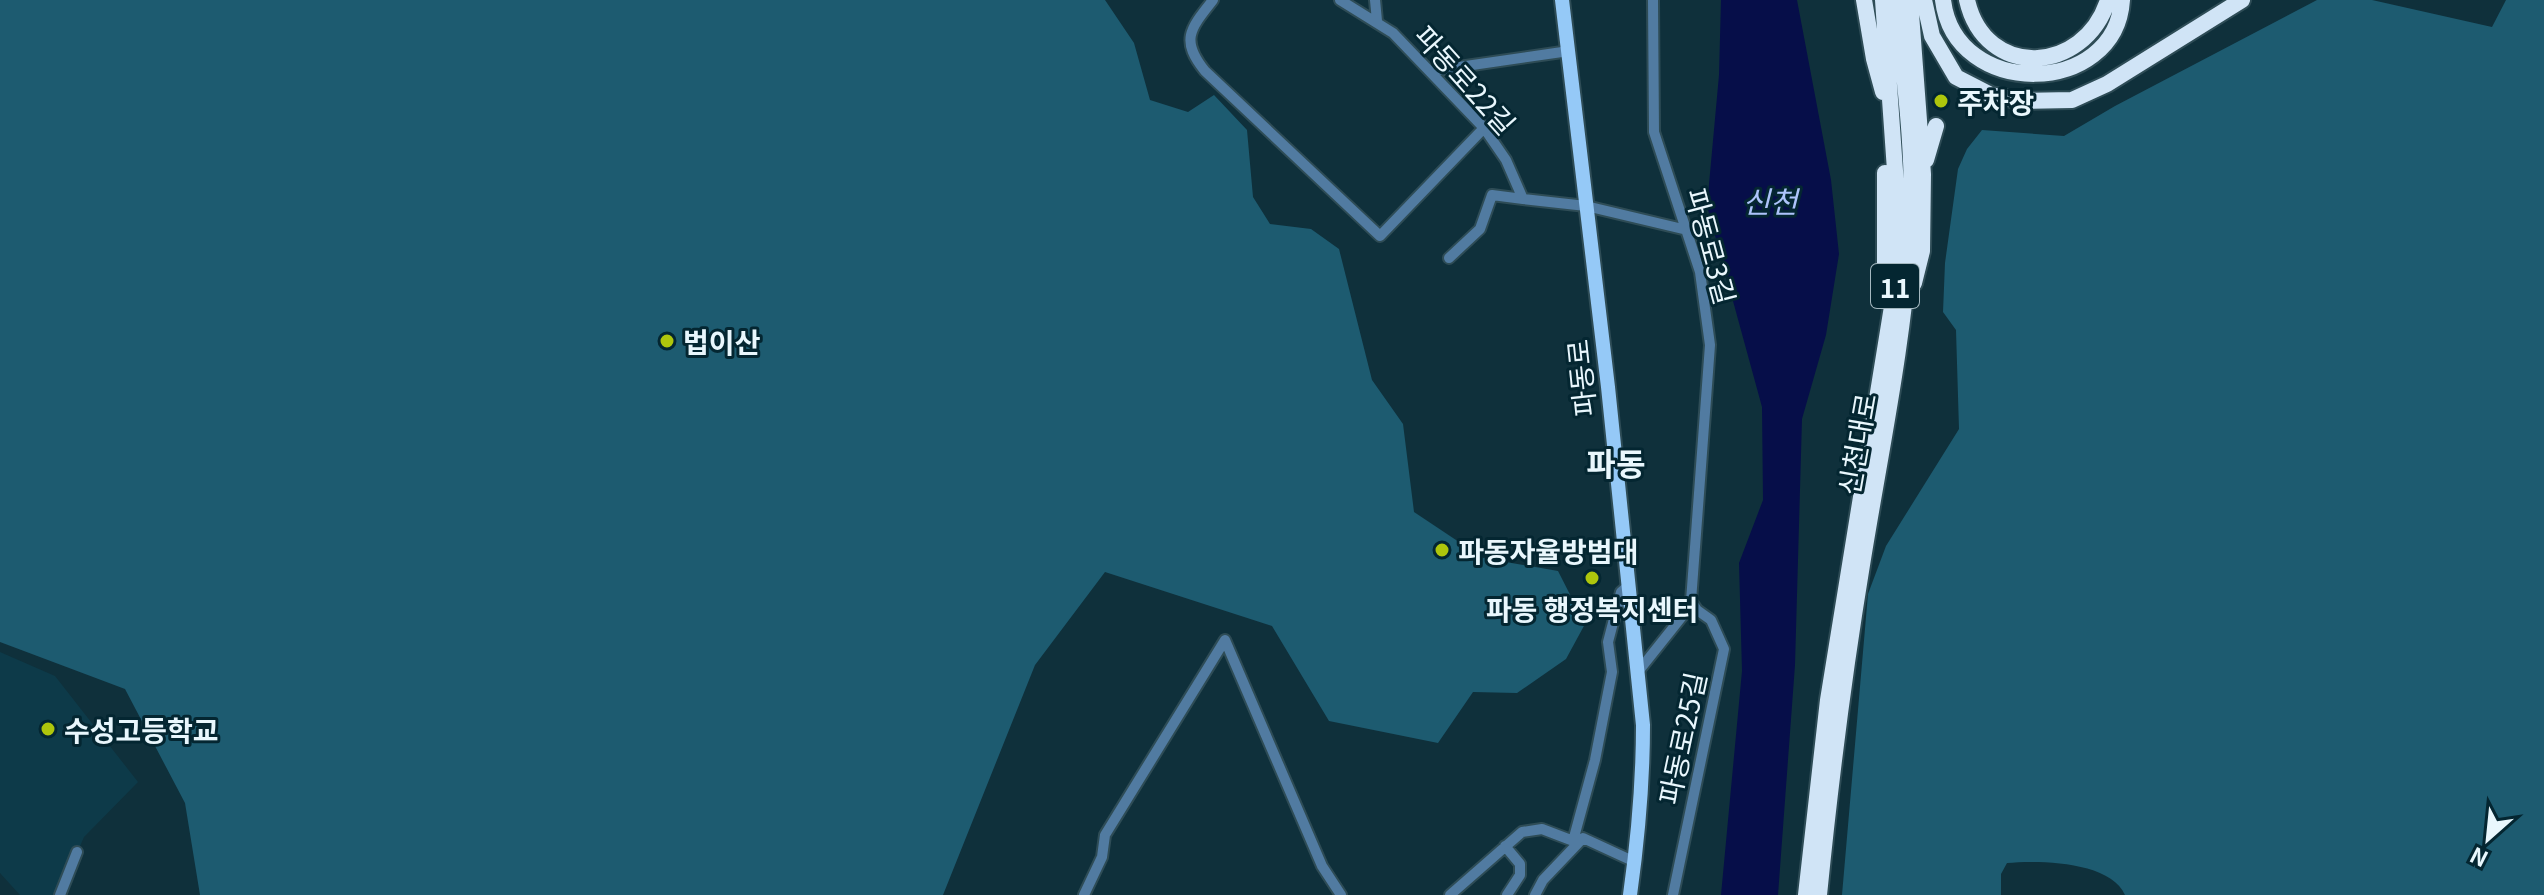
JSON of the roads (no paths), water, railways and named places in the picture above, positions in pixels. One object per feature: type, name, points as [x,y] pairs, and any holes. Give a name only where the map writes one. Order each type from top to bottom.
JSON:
[{"type":"highway","points":[[1864,0],[1874,59],[1884,94]]},
{"type":"highway","name":"11","points":[[1874,0],[1884,94],[1885,289],[1881,381]]},
{"type":"highway","name":"신천대로","points":[[1819,895],[1856,567],[1895,288],[1898,213],[1883,0]]},
{"type":"highway","name":"신천대로","points":[[1806,895],[1828,700],[1902,331],[1912,181],[1896,0]]},
{"type":"highway","name":"11","points":[[1902,331],[1922,251],[1923,174],[1910,0]]},
{"type":"highway","points":[[1924,0],[1932,36],[1956,77],[1991,95],[2022,101],[2072,100],[2107,84],[2242,0]]},
{"type":"highway","points":[[1943,0],[1953,30],[1967,51],[1989,66],[2014,74],[2043,75],[2071,68],[2100,49],[2116,29],[2122,0]]},
{"type":"highway","points":[[1967,0],[1978,24],[2001,51],[2019,57],[2043,57],[2077,46],[2103,17],[2108,0]]},
{"type":"highway","points":[[1912,21],[1928,65]]},
{"type":"highway","points":[[1923,174],[1936,126]]},
{"type":"main road","name":"파동로","points":[[1562,0],[1643,725],[1643,779],[1630,895]]},
{"type":"street","points":[[1213,0],[1196,21],[1190,53],[1205,71],[1380,236],[1484,128]]},
{"type":"street","name":"파동로22길","points":[[1340,0],[1393,33],[1484,128],[1506,160],[1523,199]]},
{"type":"street","points":[[1375,0],[1377,21]]},
{"type":"street","name":"파동로3길","points":[[1653,0],[1654,132],[1700,272],[1710,345],[1691,601]]},
{"type":"street","points":[[1431,71],[1569,51]]},
{"type":"street","points":[[1449,258],[1480,229],[1492,195],[1586,206],[1687,230]]},
{"type":"street","points":[[1576,842],[1612,672],[1608,642],[1621,592],[1628,586]]},
{"type":"street","points":[[1637,673],[1688,609],[1691,601]]},
{"type":"street","name":"파동로25길","points":[[1673,895],[1724,649],[1711,620],[1691,601]]},
{"type":"street","points":[[1084,895],[1102,857],[1105,835],[1225,640],[1322,866],[1341,895]]},
{"type":"street","points":[[1450,895],[1522,832],[1542,829],[1576,842]]},
{"type":"street","points":[[1535,895],[1543,880],[1583,838],[1635,862]]},
{"type":"street","points":[[1505,846],[1520,864],[1520,875],[1507,895]]},
{"type":"street","points":[[60,895],[77,852]]},
{"type":"water","name":"신천","points":[[1721,0],[1797,0],[1831,180],[1839,254],[1826,335],[1802,419],[1795,665],[1778,895],[1721,895],[1742,671],[1739,563],[1763,500],[1762,407],[1707,206],[1719,75]]},
{"type":"place","name":"주차장","points":[[1941,101]]},
{"type":"place","name":"법이산","points":[[667,341]]},
{"type":"place","name":"파동자율방범대","points":[[1442,550]]},
{"type":"place","name":"파동 행정복지센터","points":[[1592,578]]},
{"type":"place","name":"수성고등학교","points":[[48,729]]},
{"type":"district","name":"파동","points":[[1616,462]]}]
